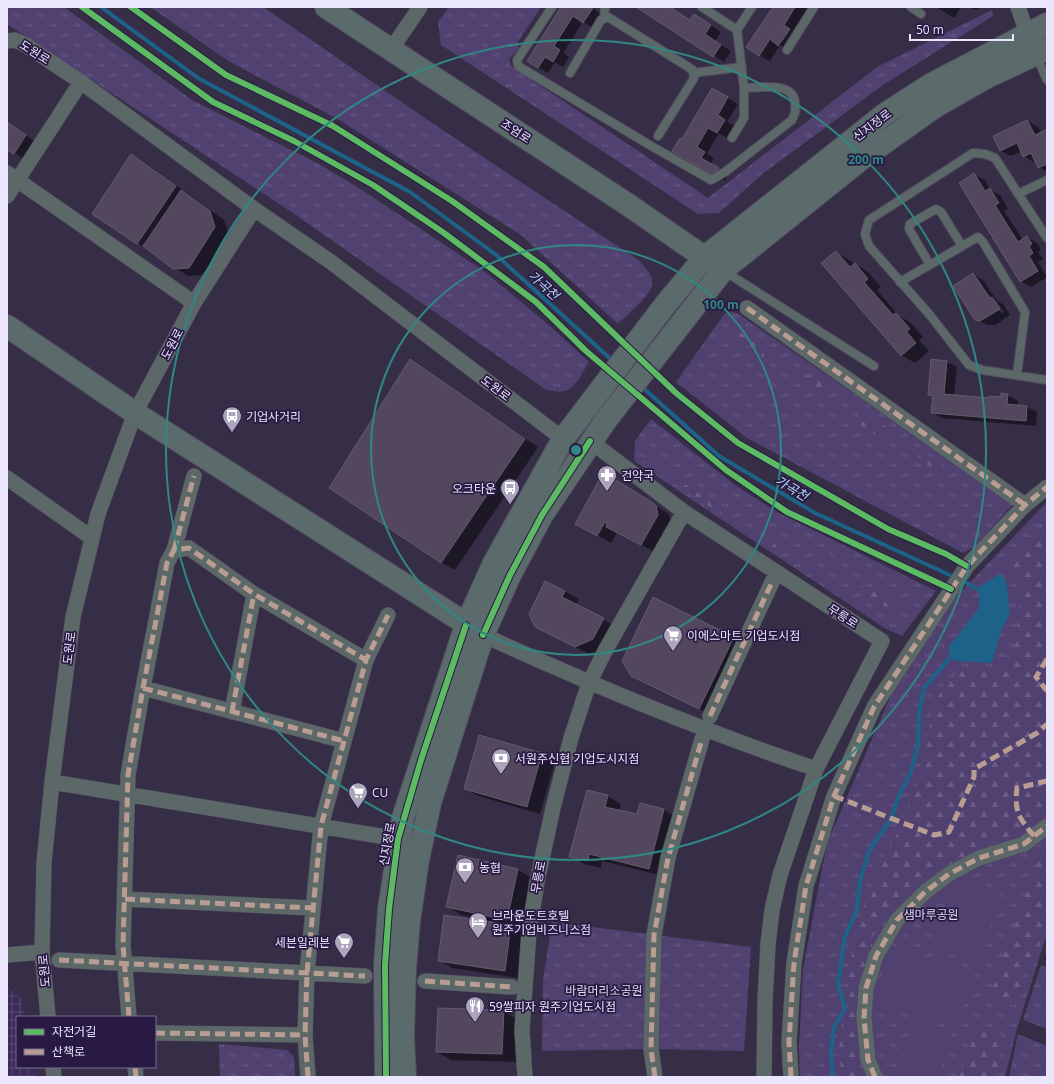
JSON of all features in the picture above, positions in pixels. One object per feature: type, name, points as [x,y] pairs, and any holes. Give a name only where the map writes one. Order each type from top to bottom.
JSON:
[{"type":"street","name":"조엄로","points":[[326,7],[390,51],[519,133],[723,270]]},
{"type":"street","points":[[390,51],[420,7]]},
{"type":"street","points":[[1018,7],[1027,33],[1042,52]]},
{"type":"street","name":"신지정로","points":[[386,1077],[385,965],[389,909],[398,839],[420,760],[475,630],[494,563],[569,431],[705,257],[885,114],[930,85],[1027,33],[1047,24]]},
{"type":"street","name":"도원로","points":[[7,41],[15,40],[26,45],[81,82],[254,209],[569,431]]},
{"type":"street","name":"신지정로","points":[[475,630],[510,575],[542,515],[590,441],[723,270],[864,156],[936,106],[990,76],[1042,52]]},
{"type":"street","points":[[7,196],[12,176],[81,82]]},
{"type":"street","points":[[12,176],[194,303]]},
{"type":"street","name":"도원로","points":[[48,1016],[42,952],[44,863],[52,782],[73,618],[98,514],[135,413],[194,303],[254,209]]},
{"type":"street","points":[[747,308],[1025,506]]},
{"type":"street","points":[[7,326],[135,413],[475,630],[589,683],[753,748],[816,769]]},
{"type":"street","name":"무릉로","points":[[590,441],[684,512],[882,641],[816,769],[780,876],[772,910],[768,944],[764,1001],[764,1077]]},
{"type":"street","points":[[129,1016],[123,945],[128,775],[167,563],[174,550],[194,476]]},
{"type":"street","points":[[7,478],[92,538]]},
{"type":"street","points":[[790,1077],[789,1042],[794,963],[803,901],[806,886],[834,796],[874,707],[951,589],[967,566],[1025,506],[1047,487]]},
{"type":"street","name":"무릉로","points":[[525,1077],[522,1030],[524,984],[537,882],[552,808],[571,738],[589,683],[606,649],[684,512]]},
{"type":"street","points":[[174,550],[189,548],[254,594],[366,660]]},
{"type":"street","points":[[710,716],[773,580]]},
{"type":"street","points":[[232,712],[254,594]]},
{"type":"street","points":[[308,1077],[305,1035],[307,967],[321,826],[366,660],[388,615]]},
{"type":"street","points":[[405,1077],[403,1036],[405,968],[409,921],[418,860],[430,803],[475,630]]},
{"type":"street","points":[[143,688],[344,740]]},
{"type":"street","points":[[655,1077],[651,1049],[654,935],[663,896],[668,858],[702,739]]},
{"type":"street","points":[[52,782],[398,839]]},
{"type":"street","points":[[874,1077],[868,1060],[864,1018],[866,988],[876,956],[897,920],[925,892],[949,874],[978,858],[1024,844],[1047,826]]},
{"type":"street","points":[[125,899],[313,908]]},
{"type":"street","points":[[7,955],[42,952]]},
{"type":"street","points":[[59,960],[125,964],[307,967],[365,976]]},
{"type":"street","points":[[425,981],[512,987]]},
{"type":"street","points":[[156,1033],[305,1035]]},
{"type":"lane","points":[[552,7],[517,60],[518,66],[711,180],[725,172],[792,120],[795,114],[795,99],[791,93],[784,89],[776,87],[744,88]]},
{"type":"lane","points":[[604,19],[605,7]]},
{"type":"lane","points":[[702,7],[737,30]]},
{"type":"lane","points":[[732,138],[744,118],[744,88],[737,30],[752,7]]},
{"type":"lane","points":[[787,50],[814,7]]},
{"type":"lane","points":[[911,7],[921,14]]},
{"type":"lane","points":[[570,73],[601,20],[608,17],[693,70],[694,78],[658,136]]},
{"type":"lane","points":[[1042,52],[1047,80]]},
{"type":"lane","points":[[693,73],[742,67]]},
{"type":"lane","points":[[1047,238],[995,158],[985,154],[973,153],[869,220],[865,234],[868,246],[928,314],[969,365],[982,370],[1047,380]]},
{"type":"lane","points":[[1018,194],[1047,180]]},
{"type":"lane","points":[[930,265],[909,230],[910,224],[936,209],[941,212],[962,246]]},
{"type":"lane","points":[[900,282],[978,237],[983,242],[1025,312],[1017,375]]},
{"type":"lane","points":[[723,270],[874,366]]},
{"type":"shaded area","points":[[7,987],[21,998],[24,1016],[16,1016],[16,1068],[34,1068],[35,1077],[7,1077]]},
{"type":"green space","points":[[7,7],[64,7],[192,100],[319,164],[362,190],[484,271],[551,327],[589,362],[581,376],[573,387],[568,390],[562,392],[545,389],[287,209],[7,24]]},
{"type":"green space","points":[[150,7],[263,7],[444,131],[640,261],[649,272],[652,280],[652,286],[640,304],[618,324],[521,235],[336,118],[230,62]]},
{"type":"green space","points":[[449,7],[541,7],[517,43],[519,49],[509,59],[511,66],[708,198],[877,67],[992,10],[993,16],[883,85],[761,175],[719,213],[698,214],[441,45],[438,22]]},
{"type":"green space","points":[[734,312],[1013,504],[976,546],[963,553],[747,438],[676,382],[725,313]]},
{"type":"green space","points":[[727,332],[740,332],[765,349],[762,357],[747,346],[736,345]]},
{"type":"green space","points":[[813,375],[829,388],[824,398],[811,383],[797,376]]},
{"type":"green space","points":[[857,412],[871,416],[892,432],[889,443],[859,424]]},
{"type":"green space","points":[[651,419],[735,485],[777,512],[936,591],[902,636],[886,629],[634,461],[635,441]]},
{"type":"green space","points":[[920,454],[928,455],[945,468],[942,472],[916,460]]},
{"type":"green space","points":[[639,456],[647,459],[770,541],[785,553],[776,550],[639,460]]},
{"type":"green space","name":"샘마루공원","points":[[1047,502],[1047,933],[1017,1029],[1005,1077],[800,1077],[799,1048],[803,969],[827,843],[892,693],[932,622]]},
{"type":"green space","points":[[1047,517],[1047,817],[1041,823],[992,844],[939,873],[873,935],[855,1007],[863,1077],[841,1077],[839,1038],[850,1010],[848,976],[860,914],[894,841],[920,778],[933,707],[944,685],[961,670],[998,668],[1016,643],[1020,585],[1008,561]]},
{"type":"green space","points":[[830,548],[851,557],[851,563],[841,561],[836,558],[829,551]]},
{"type":"green space","points":[[862,586],[887,596],[902,607],[894,611],[875,602],[857,589]]},
{"type":"green space","points":[[1047,848],[1047,932],[1026,965],[1014,1006],[989,999],[1040,851]]},
{"type":"green space","points":[[954,879],[1001,895],[977,963],[931,947]]},
{"type":"green space","name":"바람머리소공원","points":[[552,922],[751,947],[744,1051],[651,1049],[542,1051],[543,980]]},
{"type":"green space","points":[[892,946],[975,972],[957,1028],[875,1001]]},
{"type":"green space","points":[[1041,965],[1047,967],[1047,1029],[1023,1020]]},
{"type":"green space","points":[[913,1023],[953,1036],[939,1077],[896,1077]]},
{"type":"green space","points":[[976,1030],[1005,1036],[995,1077],[959,1077]]},
{"type":"green space","points":[[1018,1034],[1047,1046],[1047,1077],[1009,1077]]},
{"type":"green space","points":[[219,1044],[287,1050],[294,1057],[295,1077],[220,1077]]},
{"type":"water","points":[[1000,574],[1006,580],[1010,613],[1001,631],[992,663],[956,661],[950,657],[949,647],[979,608],[980,586]]},
{"type":"building","points":[[561,7],[593,8],[583,23],[573,16],[554,46],[560,50],[553,62],[545,57],[538,68],[527,61]]},
{"type":"building","points":[[636,7],[670,7],[690,20],[694,14],[711,25],[705,34],[721,45],[713,57]]},
{"type":"building","points":[[773,7],[795,7],[784,25],[790,29],[778,46],[770,39],[759,56],[746,47]]},
{"type":"building","points":[[712,88],[728,97],[718,115],[725,120],[717,133],[708,128],[697,147],[705,152],[701,158],[719,168],[714,176],[672,151],[680,138],[682,139]]},
{"type":"building","points":[[1027,120],[1035,135],[1046,130],[1047,132],[1047,164],[1038,168],[1031,153],[1023,157],[1017,143],[1000,151],[993,136]]},
{"type":"building","points":[[7,122],[26,135],[14,154],[7,150]]},
{"type":"building","points":[[131,154],[176,186],[137,244],[92,214]]},
{"type":"building","points":[[974,173],[985,191],[990,188],[999,203],[995,205],[1018,242],[1027,236],[1032,244],[1029,246],[1033,253],[1029,256],[1038,271],[1020,282],[959,183]]},
{"type":"building","points":[[181,190],[210,211],[215,227],[189,268],[173,269],[143,246]]},
{"type":"building","points":[[836,251],[850,267],[855,263],[868,279],[864,282],[893,315],[896,313],[910,329],[906,331],[916,343],[901,356],[821,263]]},
{"type":"building","points":[[973,273],[990,298],[992,297],[1000,309],[980,321],[975,320],[953,286]]},
{"type":"building","points":[[410,359],[525,439],[441,563],[329,488]]},
{"type":"building","points":[[931,359],[947,361],[944,394],[989,398],[989,396],[1001,397],[1001,393],[1008,394],[1007,404],[1027,406],[1026,421],[931,413],[933,396],[928,395]]},
{"type":"building","points":[[613,478],[656,505],[658,515],[641,545],[606,527],[607,524],[605,522],[597,536],[575,524],[599,480]]},
{"type":"building","points":[[545,581],[565,591],[562,597],[604,618],[593,639],[575,647],[535,627],[529,614]]},
{"type":"building","points":[[653,597],[734,637],[699,709],[631,676],[622,661]]},
{"type":"building","points":[[479,735],[542,753],[527,807],[464,789]]},
{"type":"building","points":[[587,790],[608,795],[605,807],[637,814],[640,803],[664,809],[649,869],[589,854],[588,861],[569,857]]},
{"type":"building","points":[[458,855],[518,869],[507,920],[446,907]]},
{"type":"building","points":[[444,915],[511,925],[505,971],[438,961]]},
{"type":"building","points":[[438,1008],[504,1010],[502,1054],[436,1052]]},
{"type":"waterway","name":"가곡천","points":[[101,7],[198,78],[410,192],[495,254],[614,362]]},
{"type":"waterway","name":"가곡천","points":[[641,386],[719,456],[815,513],[967,583],[984,593]]},
{"type":"waterway","points":[[833,1077],[831,1052],[834,1027],[845,1009],[838,983],[845,937],[857,909],[860,880],[869,851],[891,819],[899,796],[911,772],[918,744],[919,713],[924,688],[954,653]]},
{"type":"marked path","points":[[747,308],[1025,505]]},
{"type":"marked path","points":[[174,550],[194,476]]},
{"type":"marked path","points":[[791,1077],[789,1042],[794,963],[806,886],[834,796],[874,707],[967,566],[1025,505],[1047,487]]},
{"type":"marked path","points":[[129,1016],[123,945],[128,775],[167,563],[174,550],[189,548],[254,594],[366,660]]},
{"type":"marked path","points":[[710,716],[773,580]]},
{"type":"marked path","points":[[232,712],[254,594]]},
{"type":"marked path","points":[[308,1077],[305,1035],[307,973],[321,826],[366,660],[388,615]]},
{"type":"marked path","points":[[1047,659],[1036,677],[1047,691]]},
{"type":"marked path","points":[[143,688],[344,741]]},
{"type":"marked path","points":[[834,796],[934,835],[949,832],[974,777],[974,769],[1037,733],[1047,724]]},
{"type":"marked path","points":[[655,1077],[651,1049],[654,935],[668,858],[702,739]]},
{"type":"marked path","points":[[1034,836],[1021,819],[1017,809],[1017,788],[1047,781]]},
{"type":"marked path","points":[[875,1077],[868,1060],[864,1018],[866,988],[876,956],[897,920],[925,892],[949,874],[979,858],[1024,844],[1047,826]]},
{"type":"marked path","points":[[125,899],[313,908]]},
{"type":"marked path","points":[[59,960],[365,976]]},
{"type":"marked path","points":[[425,981],[512,987]]},
{"type":"marked path","points":[[156,1033],[305,1035]]},
{"type":"marked path","points":[[135,1068],[136,1077]]},
{"type":"cycle path","points":[[82,7],[213,102],[294,141],[373,185],[444,233],[536,302],[586,351],[726,470],[787,512],[951,589]]},
{"type":"cycle path","points":[[131,7],[226,75],[333,126],[452,201],[544,267],[676,393],[738,443],[888,529],[946,554],[967,566]]},
{"type":"cycle path","points":[[483,635],[510,575],[542,515],[590,441]]},
{"type":"cycle path","points":[[386,1077],[385,965],[389,909],[398,839],[421,760],[466,625]]},
{"type":"place","name":"기업사거리","points":[[232,433]]},
{"type":"place","name":"건약국","points":[[607,492]]},
{"type":"place","name":"오크타운","points":[[510,505]]},
{"type":"place","name":"이에스마트 기업도시점","points":[[673,652]]},
{"type":"place","name":"서원주신협 기업도시지점","points":[[501,775]]},
{"type":"place","name":"CU","points":[[358,809]]},
{"type":"place","name":"농협","points":[[465,884]]},
{"type":"place","name":"브라운도트호텔 원주기업비즈니스점","points":[[478,939]]},
{"type":"place","name":"세븐일레븐","points":[[344,959]]},
{"type":"place","name":"59쌀피자 원주기업도시점","points":[[475,1023]]}]
